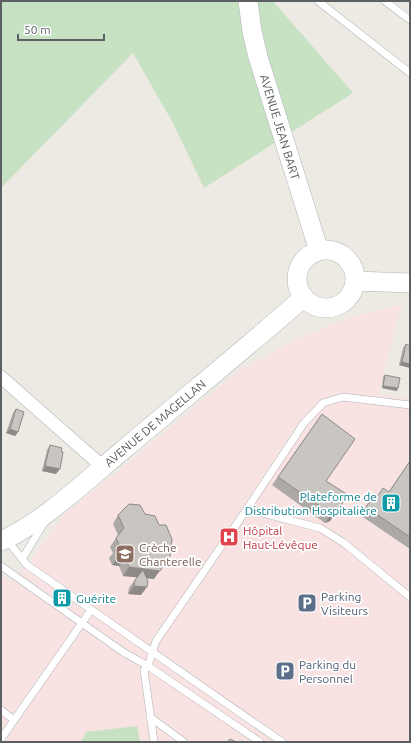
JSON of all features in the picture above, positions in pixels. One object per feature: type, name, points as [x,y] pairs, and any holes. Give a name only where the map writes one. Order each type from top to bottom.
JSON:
[{"type":"street","name":"AVENUE JEAN BART","points":[[248,1],[252,31],[258,57],[319,251]]},
{"type":"street","points":[[328,250],[345,256],[352,267],[355,281],[353,290],[347,299],[335,306],[320,307],[311,303],[304,297],[299,288],[299,270],[303,262],[310,255],[319,251],[328,250]]},
{"type":"street","points":[[355,281],[410,283]]},
{"type":"street","name":"AVENUE DE MAGELLAN","points":[[4,540],[25,528],[103,467],[228,363],[304,297]]},
{"type":"street","points":[[1,377],[103,467]]},
{"type":"lane","points":[[318,1],[410,73]]},
{"type":"lane","points":[[385,1],[410,20]]},
{"type":"lane","points":[[154,742],[144,670],[148,666],[151,651],[156,641],[247,509],[304,422],[323,403],[343,397],[410,406]]},
{"type":"lane","points":[[22,559],[53,507]]},
{"type":"lane","points":[[247,509],[320,528],[344,543],[410,597]]},
{"type":"lane","points":[[4,540],[27,565],[282,742]]},
{"type":"lane","points":[[1,566],[123,652],[148,666],[260,742]]},
{"type":"lane","points":[[1,739],[91,610]]},
{"type":"lane","points":[[1,710],[14,720]]},
{"type":"lane","points":[[150,717],[184,742]]},
{"type":"shaded area","name":"Hôpital Haut-Lévêque","points":[[402,304],[379,394],[410,398],[410,742],[1,742],[1,577],[13,581],[32,559],[63,515],[237,372],[297,339],[343,320]]},
{"type":"green space","points":[[1,1],[273,1],[353,93],[204,188],[173,123],[133,53],[1,188]]},
{"type":"green space","points":[[137,726],[140,742],[81,742],[86,732]]},
{"type":"building","points":[[406,344],[410,346],[410,364],[402,362]]},
{"type":"building","points":[[385,375],[400,378],[398,388],[383,386]]},
{"type":"building","points":[[16,409],[24,412],[18,432],[10,429]]},
{"type":"building","points":[[322,414],[355,439],[326,481],[348,495],[336,513],[331,514],[278,477]]},
{"type":"building","points":[[50,445],[62,448],[61,451],[63,452],[60,469],[45,466]]},
{"type":"building","name":"Plateforme de Distribution Hospitalière","points":[[410,461],[410,537],[366,507],[372,498],[375,500],[383,488],[389,492]]},
{"type":"building","name":"Crèche Chanterelle","points":[[129,504],[140,505],[145,514],[155,516],[159,525],[166,525],[172,539],[170,556],[160,571],[129,567],[125,558],[118,557],[115,550],[119,545],[116,538],[124,528],[118,515]]},
{"type":"building","points":[[143,570],[148,581],[147,587],[134,586],[135,580]]},
{"type":"building","points":[[230,739],[236,742],[227,742]]},
{"type":"place","name":"Plateforme de Distribution Hospitalière","points":[[391,503]]},
{"type":"place","name":"Hôpital Haut-Lévêque","points":[[229,537]]},
{"type":"place","name":"Crèche Chanterelle","points":[[125,554]]},
{"type":"place","name":"Guérite","points":[[62,598]]},
{"type":"place","name":"Parking Visiteurs","points":[[307,603]]},
{"type":"place","name":"Parking du Personnel","points":[[285,671]]}]
